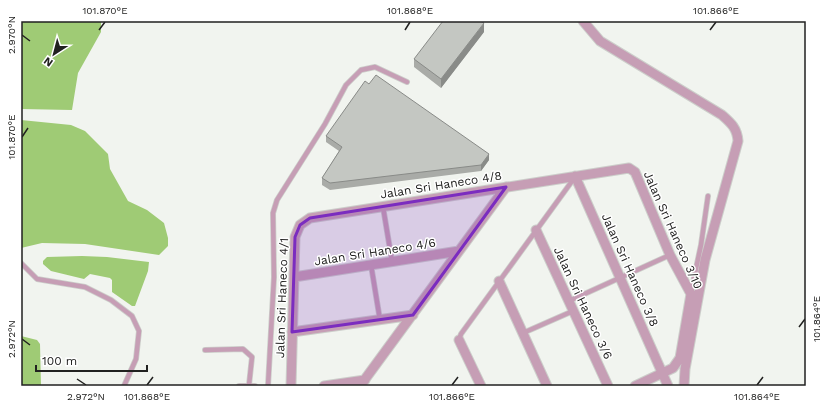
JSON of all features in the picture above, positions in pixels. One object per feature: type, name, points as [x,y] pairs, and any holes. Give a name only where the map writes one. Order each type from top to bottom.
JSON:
[{"type":"street","points":[[583,21],[600,42],[722,115],[732,124],[737,133],[738,141],[705,260],[685,369],[684,386]]},
{"type":"street","name":"Jalan Sri Haneco 3/10","points":[[575,176],[629,168],[635,172],[670,255],[691,294],[680,358],[673,368],[635,386]]},
{"type":"street","name":"Jalan Sri Haneco 4/8","points":[[310,218],[575,176]]},
{"type":"street","name":"Jalan Sri Haneco 3/8","points":[[575,176],[668,386]]},
{"type":"street","points":[[324,386],[363,383],[506,187]]},
{"type":"street","name":"Jalan Sri Haneco 4/1","points":[[291,386],[295,237],[300,225],[310,218]]},
{"type":"street","name":"Jalan Sri Haneco 3/6","points":[[536,230],[608,386]]},
{"type":"street","name":"Jalan Sri Haneco 4/6","points":[[294,277],[459,251]]},
{"type":"street","points":[[500,281],[546,386]]},
{"type":"street","points":[[292,332],[413,315]]},
{"type":"street","points":[[459,340],[481,386]]},
{"type":"lane","points":[[268,386],[274,277],[273,213],[277,200],[325,124],[346,85],[361,70],[375,68],[407,82]]},
{"type":"lane","points":[[459,340],[461,334],[575,176]]},
{"type":"lane","points":[[691,294],[701,244],[708,196]]},
{"type":"lane","points":[[383,206],[392,262]]},
{"type":"lane","points":[[569,301],[670,255]]},
{"type":"lane","points":[[21,263],[37,279],[85,287],[111,300],[132,316],[139,331],[136,359],[124,386]]},
{"type":"lane","points":[[371,265],[380,320]]},
{"type":"lane","points":[[523,333],[574,310]]},
{"type":"lane","points":[[205,350],[244,349],[252,357],[249,385]]},
{"type":"lane","points":[[239,386],[256,386]]},
{"type":"highlighted area","points":[[506,187],[413,315],[292,332],[295,237],[300,225],[310,218]]},
{"type":"shaded area","points":[[21,21],[101,21],[101,32],[78,73],[72,110],[21,109]]},
{"type":"shaded area","points":[[21,120],[71,125],[85,131],[108,154],[110,169],[128,201],[147,210],[164,223],[168,238],[168,246],[159,255],[85,244],[42,243],[21,248]]},
{"type":"shaded area","points":[[47,257],[107,257],[149,262],[148,271],[135,306],[132,306],[112,292],[112,280],[110,278],[90,274],[84,279],[51,271],[43,264],[43,261]]},
{"type":"shaded area","points":[[21,336],[37,340],[40,344],[41,386],[21,386]]},
{"type":"building","points":[[443,21],[480,21],[484,23],[441,79],[414,59]]},
{"type":"building","points":[[376,75],[489,154],[481,165],[330,183],[322,178],[342,147],[326,136],[365,81],[369,84]]}]
